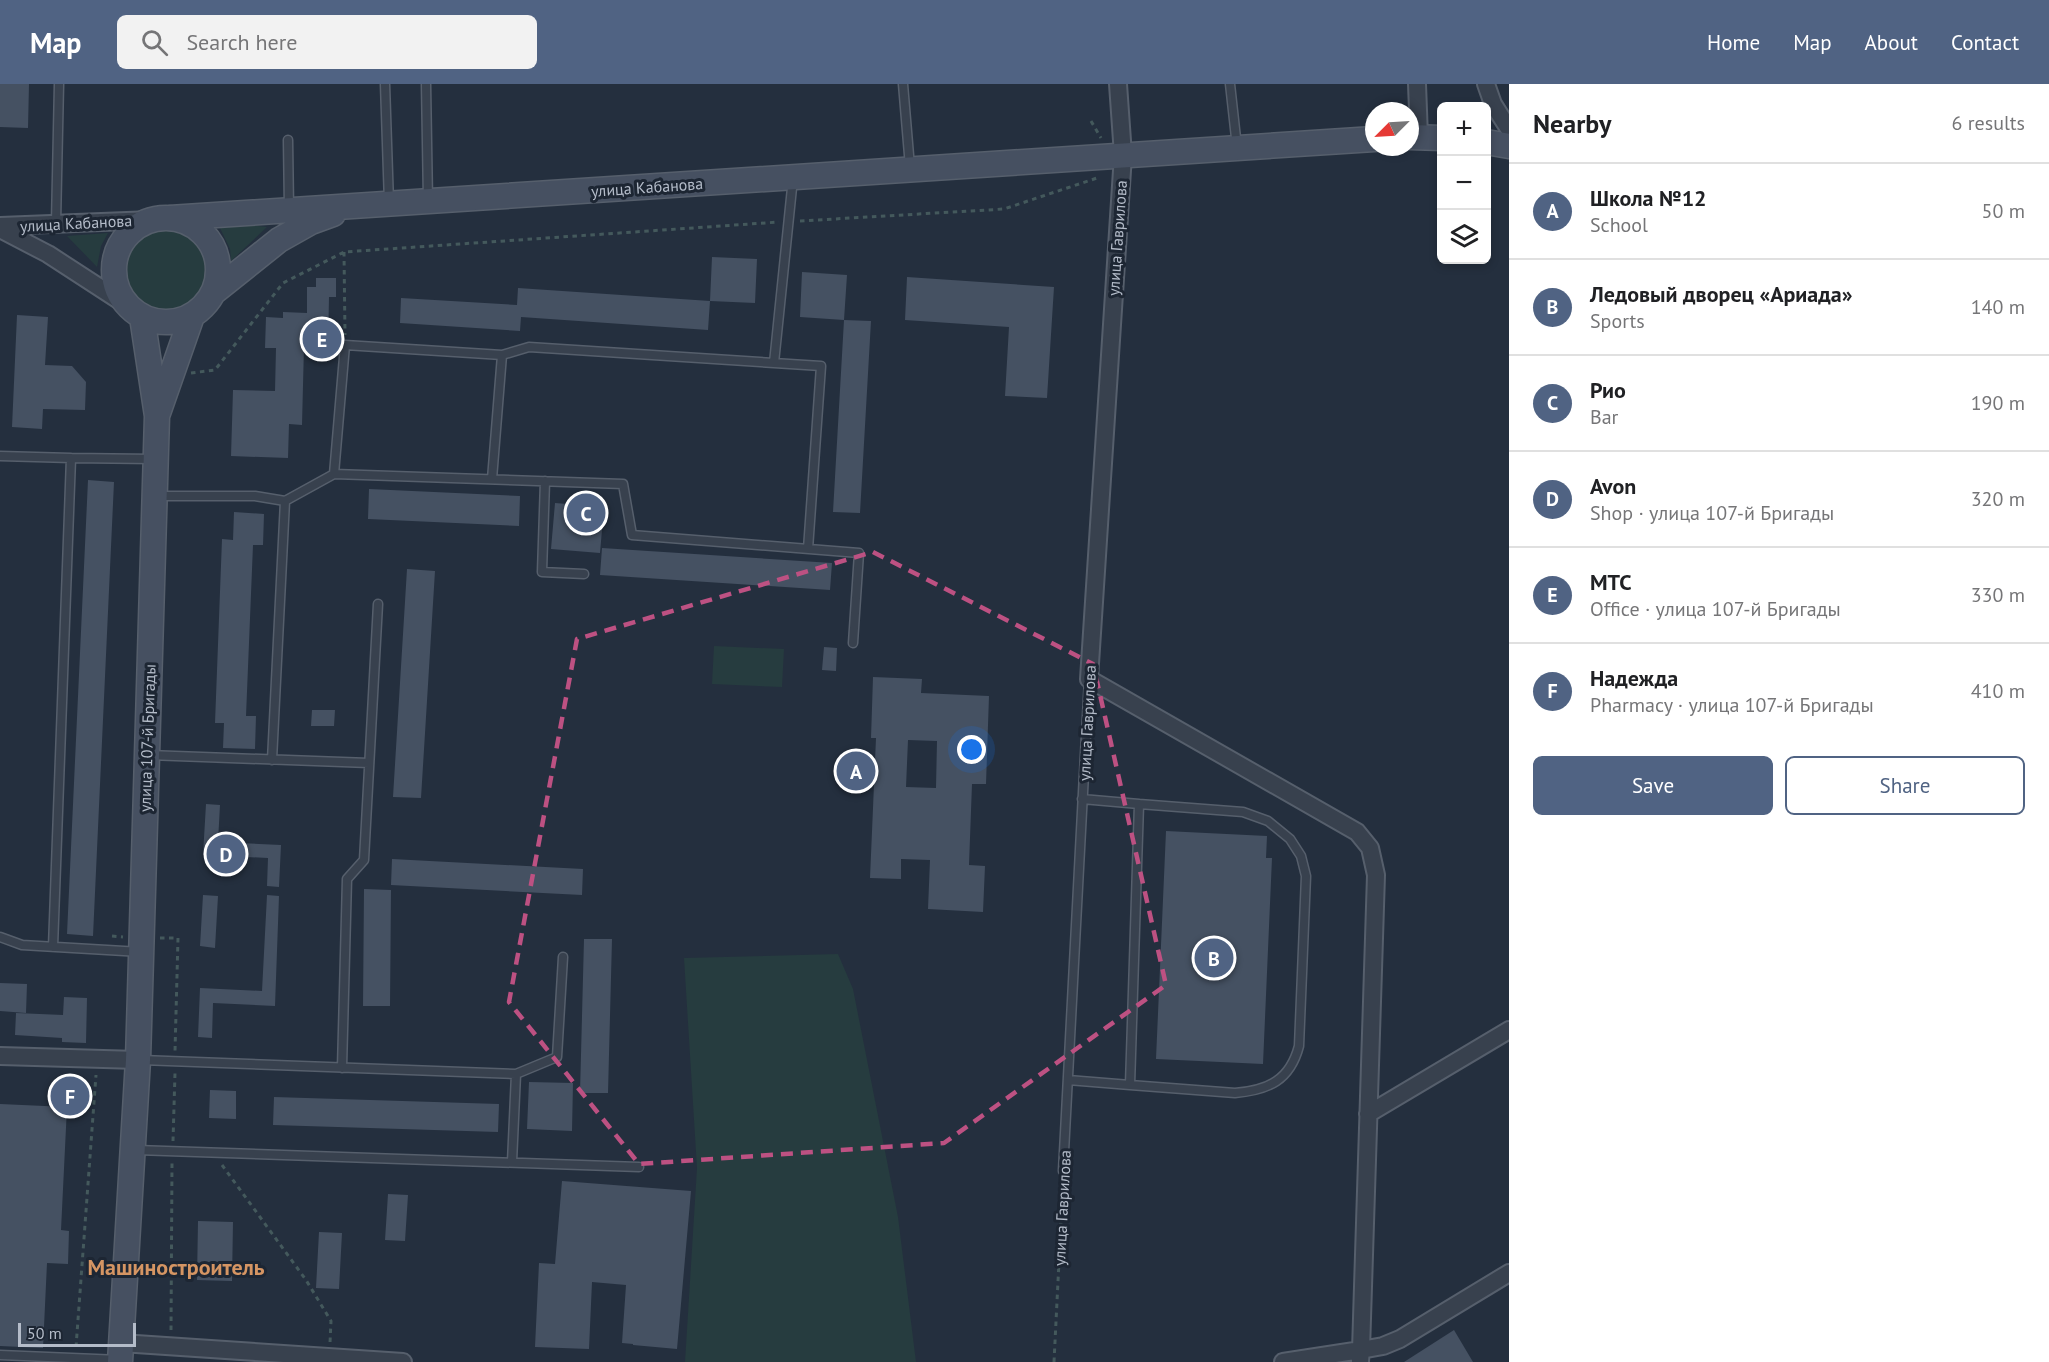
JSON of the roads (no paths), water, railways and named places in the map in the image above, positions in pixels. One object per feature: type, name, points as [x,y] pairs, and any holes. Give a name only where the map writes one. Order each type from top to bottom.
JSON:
[{"type":"main road","name":"улица Кабанова","points":[[161,219],[1365,140]]},
{"type":"main road","points":[[1491,143],[1509,146]]},
{"type":"main road","points":[[214,292],[279,240],[311,222],[355,206]]},
{"type":"main road","points":[[161,219],[186,222],[194,226],[211,244],[218,259],[219,276],[214,292],[205,306],[192,316],[176,322],[159,323],[135,312],[118,291],[114,274],[116,256],[123,240],[136,227],[161,219]]},
{"type":"main road","points":[[135,312],[157,416]]},
{"type":"main road","points":[[157,416],[192,316]]},
{"type":"main road","name":"улица 107-й Бригады","points":[[120,1355],[138,1059],[157,416]]},
{"type":"street","name":"улица Гаврилова","points":[[1089,679],[1118,84]]},
{"type":"street","points":[[1418,84],[1423,137]]},
{"type":"street","points":[[1486,84],[1493,104],[1509,129]]},
{"type":"street","name":"улица Кабанова","points":[[0,228],[56,223],[161,219]]},
{"type":"street","points":[[0,228],[48,254],[135,312]]},
{"type":"street","points":[[1089,679],[1357,832],[1370,848],[1376,875],[1361,1356]]},
{"type":"street","points":[[1368,1114],[1509,1030]]},
{"type":"street","points":[[0,1056],[138,1059]]},
{"type":"street","points":[[1283,1362],[1361,1356],[1400,1339],[1509,1273]]},
{"type":"street","points":[[120,1355],[171,1346],[241,1356],[330,1357],[403,1362]]},
{"type":"lane","points":[[56,223],[59,84]]},
{"type":"lane","points":[[385,84],[388,204]]},
{"type":"lane","points":[[426,84],[428,201]]},
{"type":"lane","points":[[903,84],[910,169]]},
{"type":"lane","points":[[1230,84],[1237,147]]},
{"type":"lane","points":[[288,140],[289,210]]},
{"type":"lane","points":[[774,363],[793,177]]},
{"type":"lane","points":[[334,474],[345,345],[502,355],[529,347],[821,366],[808,549]]},
{"type":"lane","points":[[492,479],[502,355]]},
{"type":"lane","points":[[0,456],[155,459]]},
{"type":"lane","points":[[53,947],[71,458]]},
{"type":"lane","points":[[154,496],[255,496],[285,501],[334,474],[623,484],[632,535],[859,553],[853,643]]},
{"type":"lane","points":[[545,481],[542,572],[584,574]]},
{"type":"lane","points":[[272,760],[285,501]]},
{"type":"lane","points":[[342,1068],[348,879],[364,860],[378,604]]},
{"type":"lane","name":"улица Гаврилова","points":[[1063,1171],[1089,679]]},
{"type":"lane","points":[[147,755],[369,763]]},
{"type":"lane","points":[[1068,1080],[1235,1093],[1252,1092],[1268,1087],[1283,1076],[1294,1063],[1299,1046],[1306,876],[1301,856],[1290,839],[1268,821],[1243,812],[1082,799]]},
{"type":"lane","points":[[1130,1085],[1139,804]]},
{"type":"lane","points":[[0,937],[22,945],[53,947],[141,945]]},
{"type":"lane","points":[[138,1059],[516,1074],[557,1057],[563,957]]},
{"type":"lane","points":[[512,1162],[516,1074]]},
{"type":"lane","points":[[132,1150],[639,1167]]},
{"type":"lane","points":[[0,1355],[76,1358],[120,1355]]},
{"type":"place","name":"МТС","points":[[322,339]]},
{"type":"place","name":"Рио","points":[[586,513]]},
{"type":"place","name":"Школа №12","points":[[856,771]]},
{"type":"place","name":"Avon","points":[[226,854]]},
{"type":"place","name":"Ледовый дворец «Ариада»","points":[[1214,958]]},
{"type":"place","name":"Надежда","points":[[70,1096]]},
{"type":"district","name":"Машиностроитель","points":[[176,1267]]}]
